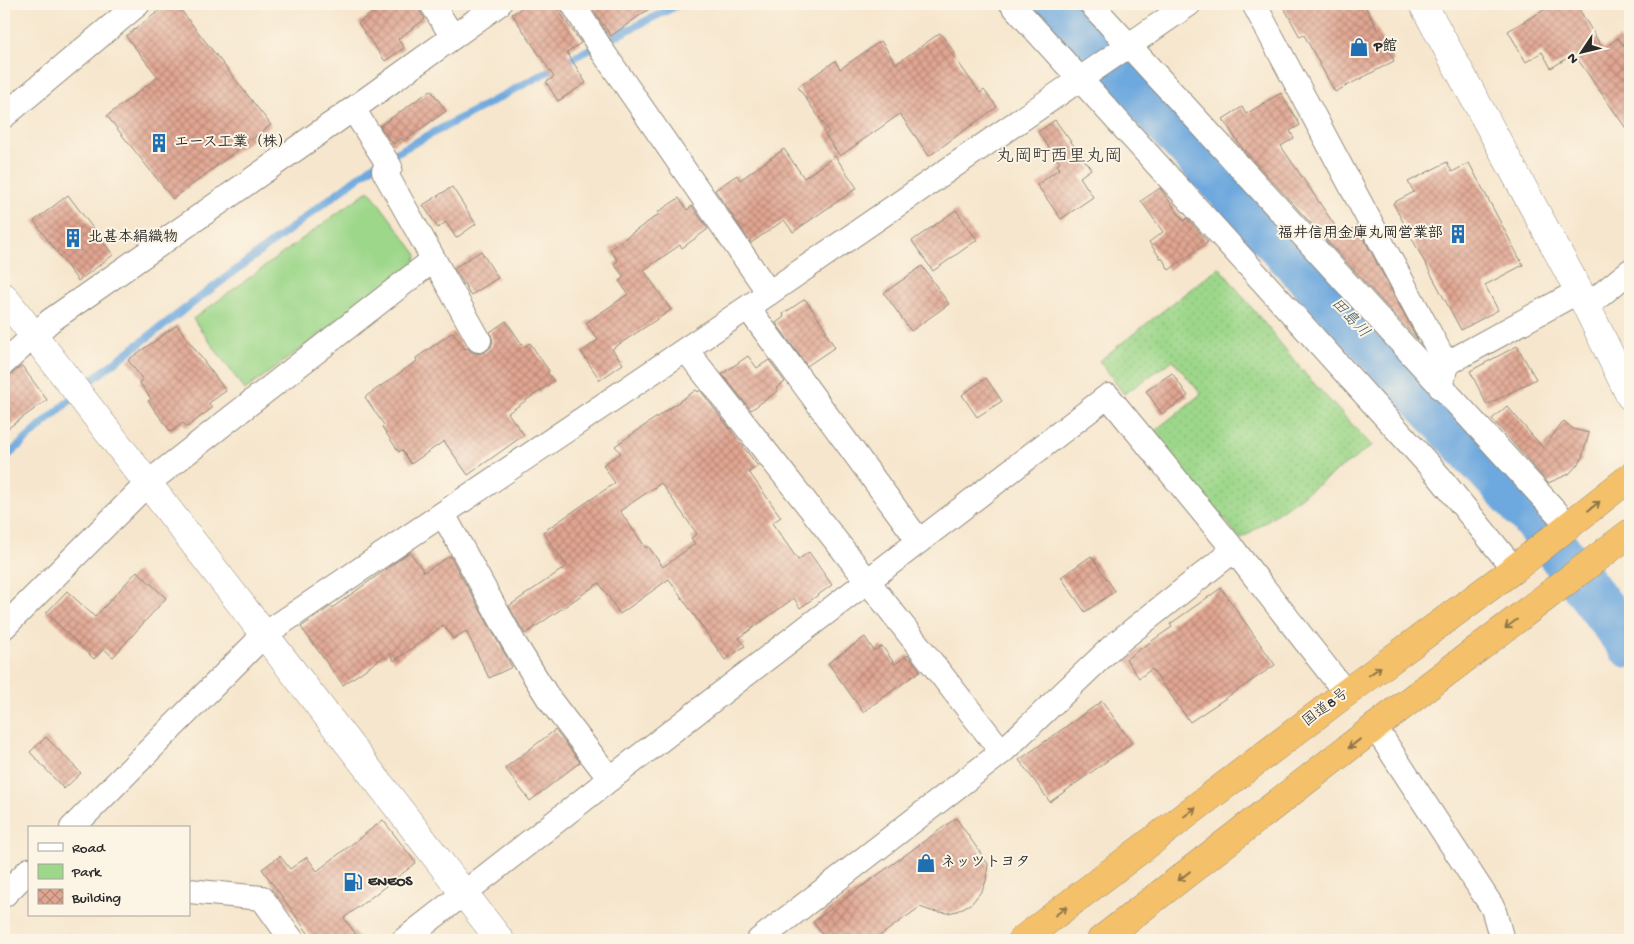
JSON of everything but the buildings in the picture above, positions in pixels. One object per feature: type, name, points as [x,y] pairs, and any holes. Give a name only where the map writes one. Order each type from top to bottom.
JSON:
[{"type":"highway","name":"国道8号","points":[[1022,940],[1346,693],[1518,566],[1630,477]]},
{"type":"highway","points":[[1101,940],[1375,727],[1630,533]]},
{"type":"street","points":[[4,116],[138,4]]},
{"type":"street","points":[[432,4],[454,37]]},
{"type":"street","points":[[4,363],[50,321],[499,4]]},
{"type":"street","points":[[573,4],[608,60],[770,293]]},
{"type":"street","points":[[1012,4],[1438,474],[1518,566]]},
{"type":"street","points":[[1091,4],[1441,388],[1564,530]]},
{"type":"street","points":[[74,826],[265,634],[770,293],[1189,4]]},
{"type":"street","points":[[1254,4],[1446,364],[1441,388]]},
{"type":"street","points":[[1423,4],[1583,299],[1630,396]]},
{"type":"street","points":[[353,108],[390,167],[384,171],[479,340]]},
{"type":"street","points":[[4,627],[148,483],[433,260]]},
{"type":"street","points":[[1446,364],[1583,299],[1630,271]]},
{"type":"street","points":[[4,297],[500,940]]},
{"type":"street","points":[[748,308],[919,541]]},
{"type":"street","points":[[686,350],[1002,752]]},
{"type":"street","points":[[404,940],[1108,396],[1234,550],[1346,693]]},
{"type":"street","points":[[443,514],[514,643],[549,700],[610,779]]},
{"type":"street","points":[[759,940],[1002,752],[1113,646],[1234,550]]},
{"type":"street","points":[[1375,727],[1493,908],[1502,940]]},
{"type":"street","points":[[4,895],[28,871]]},
{"type":"street","points":[[190,891],[262,898],[292,940]]},
{"type":"green space","points":[[369,190],[417,255],[413,266],[245,390],[193,319]]},
{"type":"green space","points":[[1219,267],[1306,375],[1372,446],[1241,539],[1152,433],[1201,394],[1173,360],[1124,394],[1099,361]]},
{"type":"waterway","points":[[4,459],[98,375],[377,163],[586,51],[680,4]]},
{"type":"waterway","name":"田島川","points":[[1056,4],[1530,514],[1630,645]]},
{"type":"place","name":"P館","points":[[1359,47]]},
{"type":"place","name":"エース工業（株）","points":[[159,143]]},
{"type":"place","name":"福井信用金庫丸岡営業部","points":[[1458,234]]},
{"type":"place","name":"北甚本絹織物","points":[[73,238]]},
{"type":"place","name":"ネッツトヨタ","points":[[926,863]]},
{"type":"place","name":"ENEOS","points":[[353,882]]},
{"type":"district","name":"丸岡町西里丸岡","points":[[1059,157]]}]
